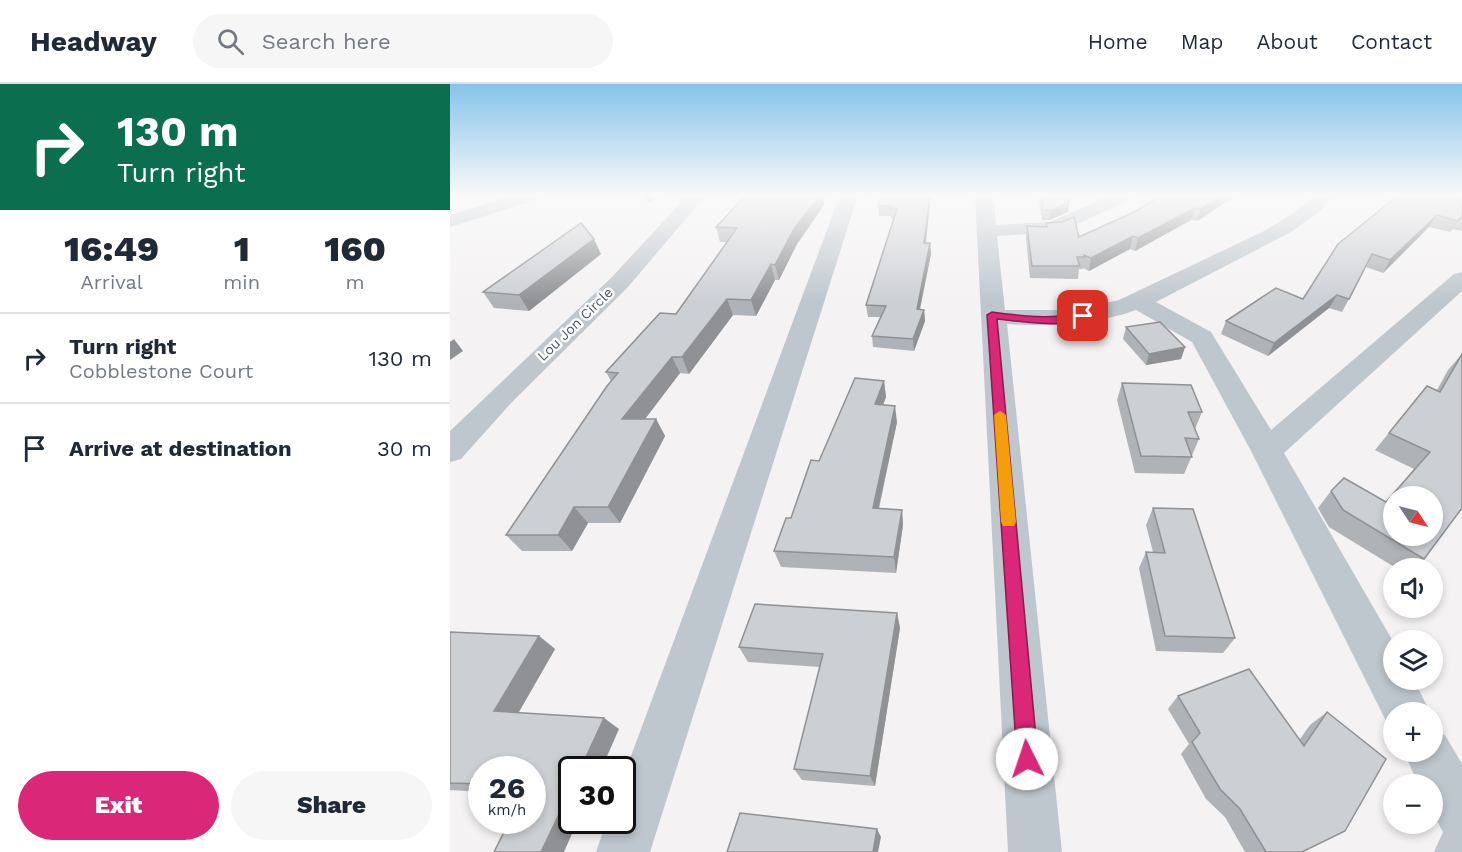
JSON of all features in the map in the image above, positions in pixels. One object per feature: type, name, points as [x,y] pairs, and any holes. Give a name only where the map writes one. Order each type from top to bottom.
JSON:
[{"type":"street","name":"Lou Jon Circle","points":[[450,451],[478,418],[637,263],[665,231]]},
{"type":"street","points":[[623,852],[837,231]]},
{"type":"street","points":[[986,231],[1035,852]]},
{"type":"street","points":[[992,315],[1032,320],[1062,320],[1104,313],[1137,301],[1276,231]]},
{"type":"street","points":[[1267,451],[1462,279]]},
{"type":"street","points":[[1137,301],[1202,337],[1267,451],[1402,702]]},
{"type":"street","points":[[1433,762],[1462,815]]},
{"type":"building","points":[[570,231],[587,231],[594,239],[519,295],[483,292]]},
{"type":"building","points":[[735,231],[793,231],[775,265],[771,264],[751,300],[727,299],[682,357],[672,357],[622,419],[656,419],[608,507],[574,507],[558,535],[506,535],[618,373],[606,372],[660,313],[676,314]]},
{"type":"building","points":[[890,231],[926,231],[924,243],[930,243],[917,309],[924,310],[913,339],[872,336],[886,306],[866,305]]},
{"type":"building","points":[[1028,231],[1077,231],[1079,237],[1093,231],[1152,231],[1138,238],[1133,236],[1091,258],[1084,255],[1085,257],[1077,257],[1080,266],[1032,266]]},
{"type":"building","points":[[1354,231],[1420,231],[1390,260],[1372,254],[1349,299],[1337,295],[1274,343],[1226,321],[1276,288],[1303,299],[1338,244]]},
{"type":"building","points":[[1160,322],[1185,347],[1149,354],[1126,327]]},
{"type":"building","points":[[1462,354],[1462,508],[1443,534],[1443,486],[1400,486],[1430,452],[1389,433],[1427,386],[1440,392]]},
{"type":"building","points":[[855,378],[884,381],[875,404],[895,406],[873,508],[902,510],[894,557],[774,551],[786,518],[791,518],[811,460],[819,461]]},
{"type":"building","points":[[1122,383],[1191,385],[1202,412],[1188,412],[1199,439],[1185,438],[1192,457],[1141,456]]},
{"type":"building","points":[[1344,478],[1383,500],[1383,534],[1343,510],[1331,491]]},
{"type":"building","points":[[1153,508],[1193,509],[1235,638],[1165,636],[1146,552],[1165,553]]},
{"type":"building","points":[[1403,546],[1434,546],[1422,558]]},
{"type":"building","points":[[755,604],[897,613],[870,776],[794,769],[823,654],[739,647]]},
{"type":"building","points":[[450,632],[539,636],[494,711],[604,718],[586,756],[558,756],[558,816],[541,852],[494,852],[503,834],[546,834],[546,756],[468,756],[468,784],[450,783]]},
{"type":"building","points":[[1249,669],[1304,746],[1327,712],[1383,757],[1384,762],[1345,831],[1302,852],[1266,852],[1240,809],[1220,789],[1192,742],[1200,733],[1178,696]]},
{"type":"building","points":[[740,813],[877,829],[873,852],[727,852]]},
{"type":"slow traffic","points":[[1000,415],[1008,522]]},
{"type":"route","points":[[1027,759],[992,315],[1032,320],[1062,320],[1083,316]]}]
